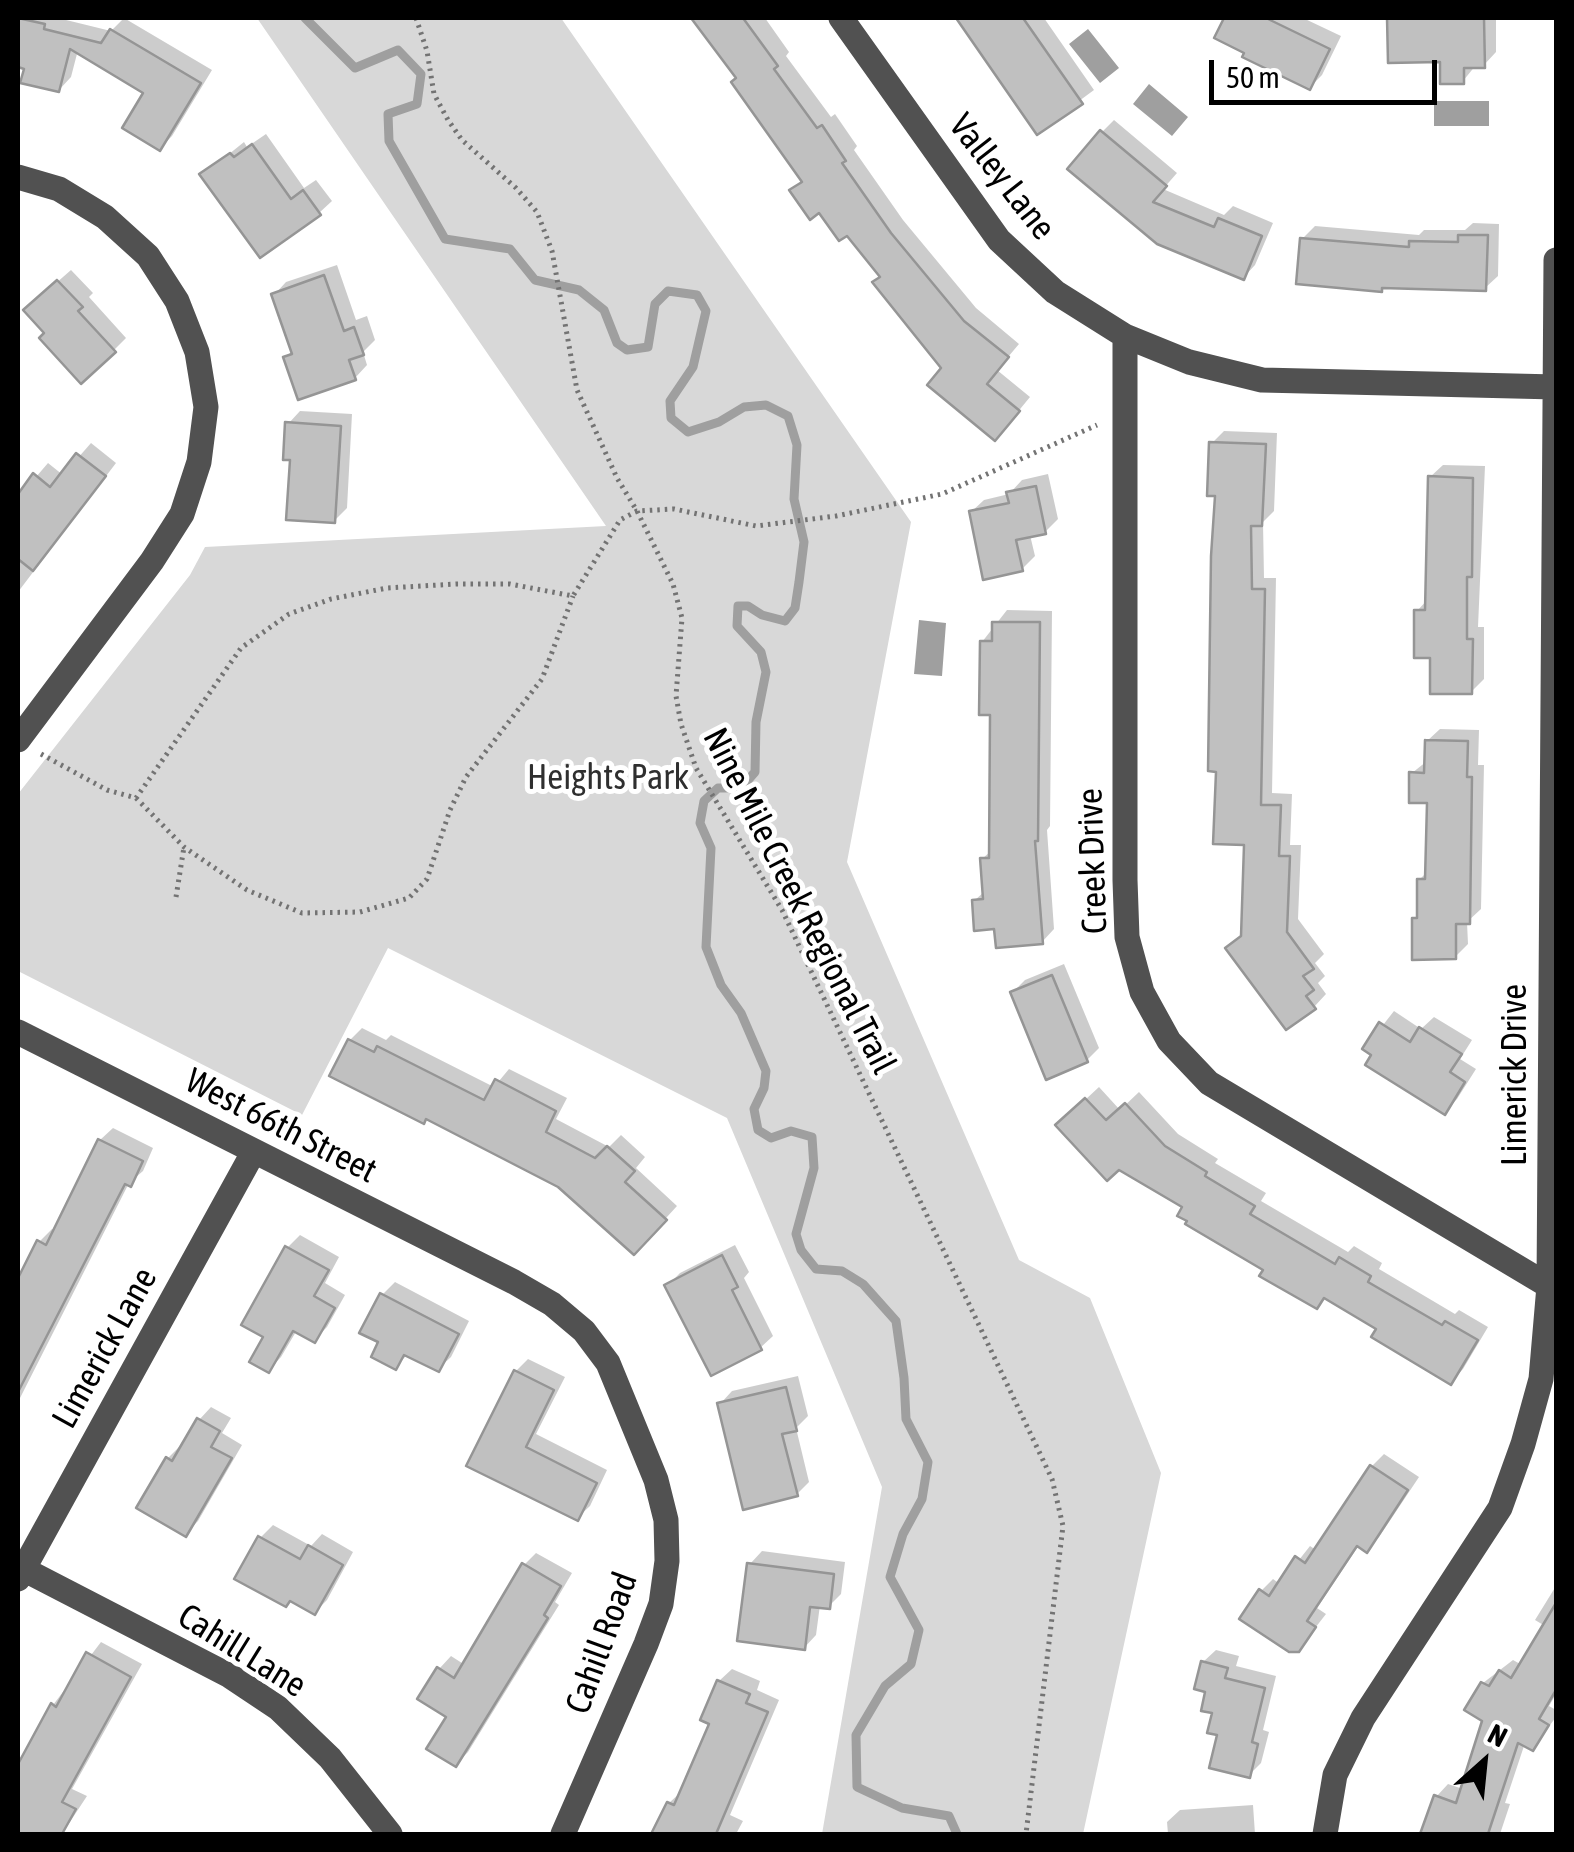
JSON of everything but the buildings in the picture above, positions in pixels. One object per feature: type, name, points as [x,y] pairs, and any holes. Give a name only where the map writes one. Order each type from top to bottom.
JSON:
[{"type":"street","name":"Valley Lane","points":[[841,18],[999,240],[1055,292],[1125,336],[1189,362],[1262,380],[1555,387]]},
{"type":"street","points":[[18,177],[58,189],[106,217],[148,256],[177,301],[197,352],[206,407],[199,462],[182,514],[152,561],[18,739]]},
{"type":"street","name":"Limerick Drive","points":[[1326,1834],[1334,1775],[1363,1718],[1500,1508],[1524,1444],[1541,1379],[1549,1286],[1556,260]]},
{"type":"street","name":"Creek Drive","points":[[1125,336],[1126,937],[1142,992],[1169,1041],[1209,1082],[1549,1286]]},
{"type":"street","name":"West 66th Street","points":[[18,1032],[514,1282]]},
{"type":"street","name":"Limerick Lane","points":[[20,1574],[254,1152]]},
{"type":"street","name":"Cahill Road","points":[[514,1282],[552,1304],[584,1331],[608,1363],[656,1480],[666,1520],[667,1561],[660,1604],[563,1834]]},
{"type":"street","name":"Cahill Lane","points":[[20,1574],[230,1676],[278,1708],[330,1758],[390,1834]]},
{"type":"path","name":"Nine Mile Creek Regional Trail","points":[[416,18],[427,51],[434,94],[448,120],[462,140],[516,188],[536,212],[552,251],[577,390],[617,478],[673,584],[682,618],[676,696],[696,768],[782,910],[1052,1478],[1063,1526],[1026,1834]]},
{"type":"path","points":[[18,739],[107,790],[136,798],[184,847],[247,890],[302,912],[360,912],[408,898],[427,879],[450,810],[466,777],[542,679],[574,596],[620,520],[637,511],[674,509],[756,526],[836,516],[942,494],[1125,410]]},
{"type":"path","points":[[136,798],[241,648],[289,614],[331,599],[387,588],[510,584],[574,596]]},
{"type":"path","points":[[176,897],[184,847]]},
{"type":"green space","name":"Heights Park","points":[[257,18],[561,18],[911,522],[847,862],[1019,1260],[1090,1298],[1161,1473],[1083,1834],[822,1834],[882,1487],[727,1118],[388,948],[302,1115],[18,971],[18,794],[190,575],[205,547],[606,526]]},
{"type":"shaded area","points":[[1088,29],[1119,68],[1100,83],[1069,44]]},
{"type":"shaded area","points":[[1149,84],[1188,117],[1172,136],[1133,104]]},
{"type":"shaded area","points":[[1434,101],[1489,101],[1489,126],[1434,126]]},
{"type":"shaded area","points":[[919,620],[946,623],[942,676],[914,674]]},
{"type":"waterway","points":[[305,18],[355,68],[398,50],[421,74],[417,104],[388,114],[389,141],[445,239],[510,249],[535,280],[579,290],[604,310],[617,343],[627,350],[648,347],[655,304],[668,291],[697,295],[706,311],[693,367],[670,401],[671,418],[688,432],[719,422],[744,407],[766,405],[788,416],[797,445],[794,499],[804,542],[795,608],[785,621],[762,615],[748,606],[738,606],[737,626],[761,652],[766,672],[756,722],[755,772],[741,788],[718,788],[704,801],[700,823],[711,848],[706,947],[721,985],[741,1013],[766,1071],[764,1088],[754,1109],[758,1130],[771,1138],[791,1131],[812,1137],[814,1168],[796,1234],[801,1250],[816,1269],[842,1271],[863,1284],[896,1321],[906,1419],[928,1462],[922,1499],[903,1534],[890,1577],[919,1630],[911,1664],[885,1686],[856,1735],[857,1787],[902,1808],[949,1816],[957,1834]]}]
